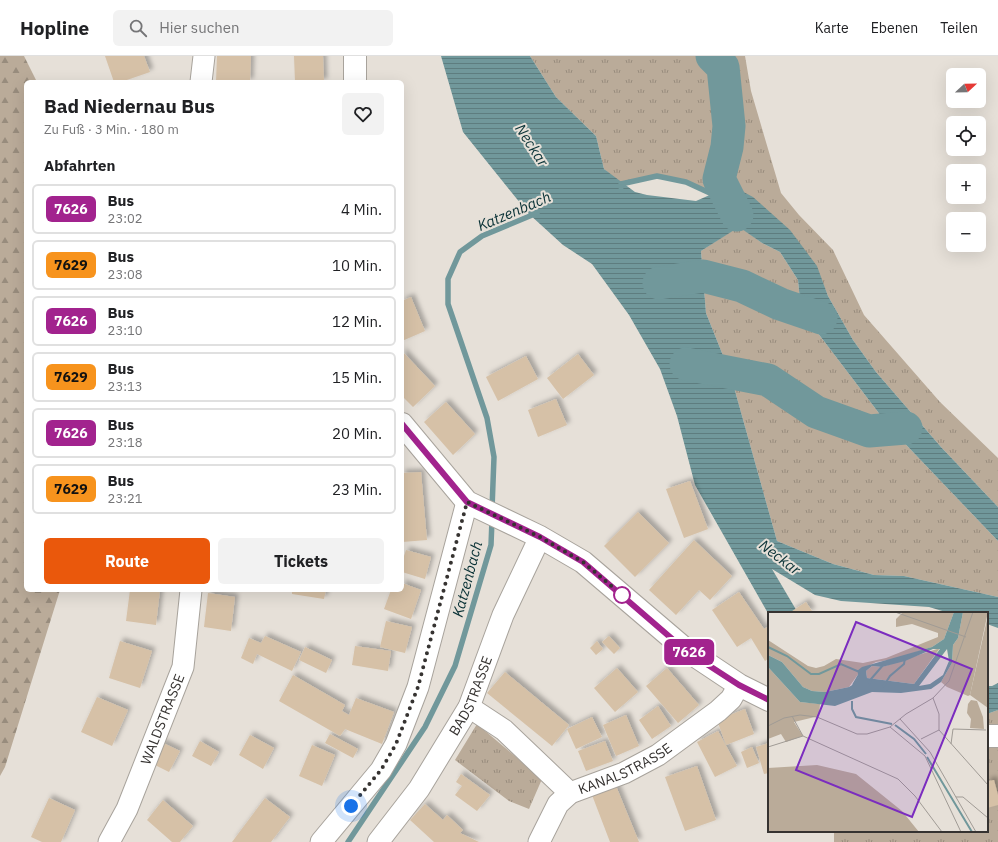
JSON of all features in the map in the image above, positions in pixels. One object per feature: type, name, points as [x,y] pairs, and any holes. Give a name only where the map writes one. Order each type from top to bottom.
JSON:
[{"type":"main road","points":[[354,56],[355,80]]},
{"type":"main road","points":[[404,426],[475,506],[532,534],[583,562],[685,650],[739,685],[768,700]]},
{"type":"street","points":[[201,80],[204,56]]},
{"type":"street","points":[[322,842],[381,770],[396,744],[418,687],[475,506]]},
{"type":"street","name":"BADSTRASSE","points":[[378,842],[419,788],[469,707],[532,534]]},
{"type":"street","name":"WALDSTRASSE","points":[[109,842],[127,809],[183,668],[191,592]]},
{"type":"street","name":"KANALSTRASSE","points":[[469,707],[504,730],[570,793],[624,773],[658,755],[718,711],[731,699],[739,685]]},
{"type":"street","points":[[539,842],[558,804],[570,793]]},
{"type":"green space","points":[[0,56],[24,56],[36,80],[24,80],[24,592],[59,592],[5,767],[0,776]]},
{"type":"green space","points":[[530,56],[745,56],[751,91],[781,193],[799,215],[833,250],[864,315],[940,402],[998,458],[998,507],[941,447],[876,372],[853,340],[828,296],[816,266],[719,179],[712,194],[686,182],[657,176],[621,184],[604,169],[596,136],[556,97]]},
{"type":"green space","points":[[739,226],[762,243],[780,252],[798,280],[801,311],[891,429],[998,541],[998,597],[904,576],[874,575],[833,564],[777,541],[730,373],[706,313],[701,251]]},
{"type":"green space","points":[[998,710],[998,842],[834,842],[834,832],[988,832],[988,714]]},
{"type":"green space","points":[[477,724],[542,779],[529,809],[509,801],[455,760]]},
{"type":"water","points":[[441,56],[530,56],[556,97],[596,136],[604,169],[635,192],[647,195],[696,201],[712,194],[719,179],[753,197],[790,230],[817,266],[828,296],[853,340],[876,372],[941,447],[998,507],[998,541],[891,429],[801,311],[798,280],[780,252],[762,243],[739,227],[701,251],[706,313],[730,373],[777,541],[833,564],[874,575],[904,576],[998,597],[998,628],[988,624],[988,612],[946,612],[929,607],[841,601],[815,595],[772,569],[797,612],[768,612],[768,613],[695,485],[677,416],[660,369],[629,315],[592,264],[563,245],[529,214],[463,132]]},
{"type":"water","points":[[998,683],[998,710],[988,714],[988,686]]},
{"type":"building","points":[[105,56],[144,56],[150,72],[127,80],[113,80]]},
{"type":"building","points":[[217,56],[251,56],[250,80],[216,80]]},
{"type":"building","points":[[294,56],[323,56],[324,80],[295,80]]},
{"type":"building","points":[[411,297],[425,331],[404,340],[404,300]]},
{"type":"building","points":[[404,353],[435,386],[413,407],[404,398]]},
{"type":"building","points":[[578,354],[594,375],[563,399],[547,378]]},
{"type":"building","points":[[526,356],[538,379],[498,401],[486,377]]},
{"type":"building","points":[[556,399],[567,425],[538,437],[528,410]]},
{"type":"building","points":[[446,402],[475,434],[453,455],[424,422]]},
{"type":"building","points":[[421,472],[427,540],[404,542],[404,473]]},
{"type":"building","points":[[690,481],[708,529],[684,538],[666,489]]},
{"type":"building","points":[[638,512],[669,543],[635,577],[604,546]]},
{"type":"building","points":[[694,540],[732,576],[710,600],[699,590],[676,615],[649,590]]},
{"type":"building","points":[[406,550],[431,557],[425,579],[404,573],[404,556]]},
{"type":"building","points":[[404,584],[421,590],[411,619],[384,609],[390,592],[404,592]]},
{"type":"building","points":[[130,592],[160,592],[156,625],[126,621]]},
{"type":"building","points":[[292,592],[326,592],[324,599],[292,594]]},
{"type":"building","points":[[739,592],[764,629],[768,627],[768,659],[765,661],[751,638],[737,647],[712,610]]},
{"type":"building","points":[[208,593],[235,597],[231,631],[204,627]]},
{"type":"building","points":[[806,602],[812,611],[810,612],[791,612]]},
{"type":"building","points":[[386,621],[412,627],[405,653],[380,647]]},
{"type":"building","points":[[265,636],[301,652],[292,671],[257,654],[253,664],[241,658],[249,638],[261,643]]},
{"type":"building","points":[[609,636],[620,648],[614,654],[602,642]]},
{"type":"building","points":[[120,641],[152,651],[140,688],[109,678]]},
{"type":"building","points":[[597,641],[603,649],[596,655],[590,648]]},
{"type":"building","points":[[355,646],[391,651],[388,671],[352,665]]},
{"type":"building","points":[[305,647],[332,660],[326,673],[299,660]]},
{"type":"building","points":[[617,668],[638,692],[615,712],[594,688]]},
{"type":"building","points":[[667,668],[699,705],[678,723],[646,686]]},
{"type":"building","points":[[505,672],[569,725],[552,746],[487,693]]},
{"type":"building","points":[[293,675],[345,705],[342,711],[349,715],[356,698],[394,712],[382,744],[345,729],[340,736],[279,701]]},
{"type":"building","points":[[97,697],[128,710],[112,746],[81,732]]},
{"type":"building","points":[[658,706],[671,726],[652,739],[639,720]]},
{"type":"building","points":[[745,709],[754,734],[726,745],[717,720]]},
{"type":"building","points":[[626,715],[639,746],[616,756],[603,725]]},
{"type":"building","points":[[592,717],[602,737],[576,749],[567,729]]},
{"type":"building","points":[[718,731],[737,766],[715,777],[697,742]]},
{"type":"building","points":[[330,734],[358,749],[353,758],[325,743]]},
{"type":"building","points":[[250,735],[274,748],[263,769],[239,755]]},
{"type":"building","points":[[200,741],[219,752],[211,766],[192,756]]},
{"type":"building","points":[[605,741],[613,761],[586,771],[578,751]]},
{"type":"building","points":[[161,742],[180,751],[169,772],[151,763]]},
{"type":"building","points":[[768,743],[768,773],[764,774],[756,747]]},
{"type":"building","points":[[312,745],[335,755],[322,786],[299,776]]},
{"type":"building","points":[[752,747],[759,763],[747,768],[741,752]]},
{"type":"building","points":[[697,766],[716,820],[685,831],[665,777]]},
{"type":"building","points":[[461,774],[490,795],[477,811],[455,795],[462,786],[456,782]]},
{"type":"building","points":[[994,780],[998,795],[998,805],[988,808],[988,781]]},
{"type":"building","points":[[616,786],[639,842],[610,842],[592,795]]},
{"type":"building","points":[[49,798],[75,810],[61,842],[42,842],[31,837]]},
{"type":"building","points":[[265,798],[290,817],[271,842],[232,842]]},
{"type":"building","points":[[163,800],[193,826],[180,842],[172,842],[147,820]]},
{"type":"building","points":[[425,804],[443,820],[447,815],[463,830],[460,833],[479,842],[434,842],[410,820]]},
{"type":"waterway","name":"Neckar","points":[[712,56],[723,67],[729,126],[727,147],[719,179],[737,215]]},
{"type":"waterway","points":[[621,187],[621,184],[657,176],[686,182],[712,194],[715,200]]},
{"type":"waterway","name":"Katzenbach","points":[[492,509],[494,457],[487,418],[448,304],[448,279],[460,252],[482,236],[537,213]]},
{"type":"waterway","name":"Neckar","points":[[659,283],[703,276],[742,286],[780,304],[821,318]]},
{"type":"waterway","name":"Neckar","points":[[686,364],[768,380],[816,412],[869,431],[906,428]]},
{"type":"waterway","name":"Katzenbach","points":[[348,842],[425,727],[455,666],[491,545],[492,520]]},
{"type":"bus line","name":"7626","points":[[404,426],[467,502],[540,537],[583,562],[685,650],[739,685],[768,700]]},
{"type":"route","points":[[351,806],[381,770],[396,744],[418,687],[467,502],[540,537],[583,562],[622,595]]}]
